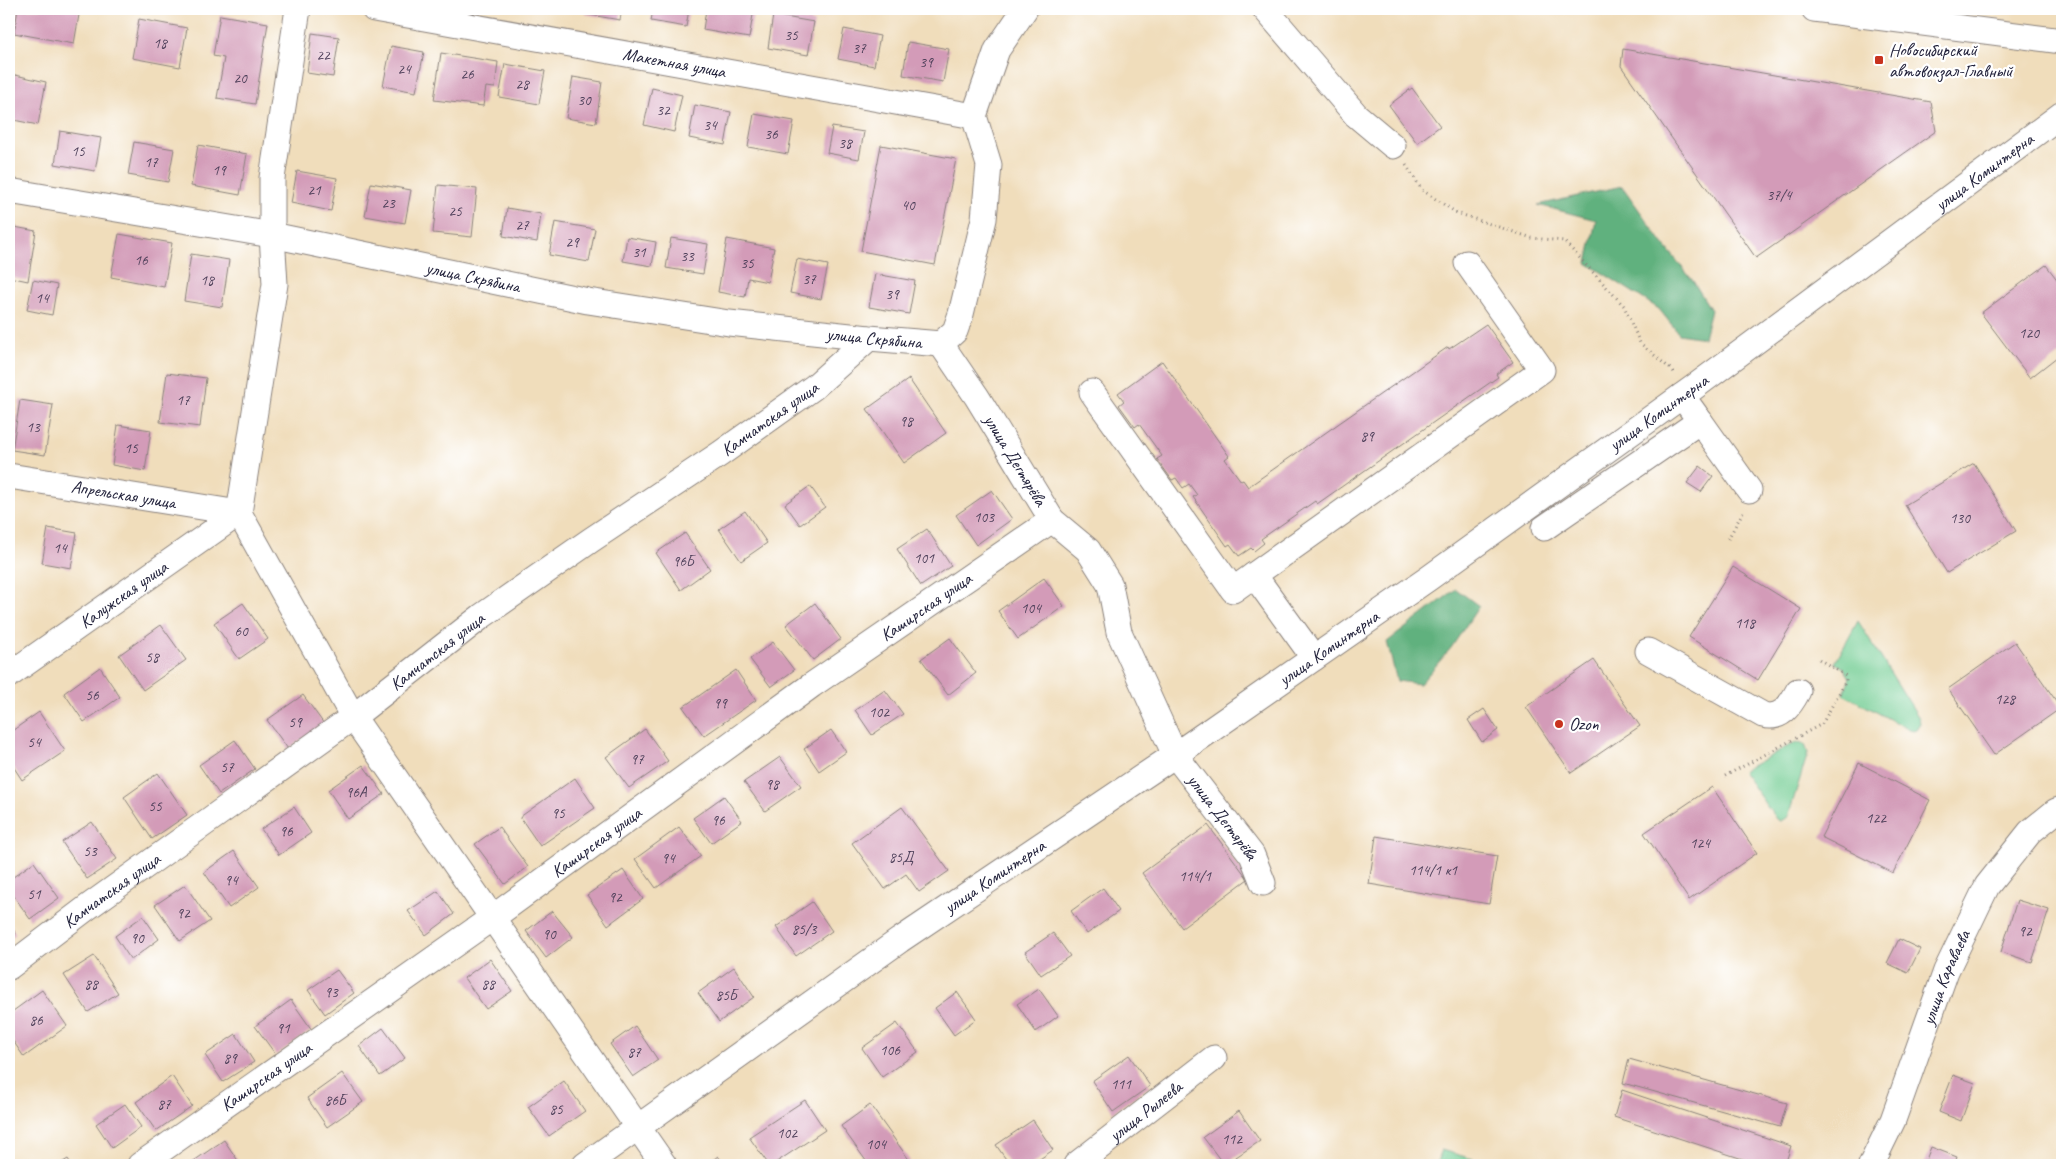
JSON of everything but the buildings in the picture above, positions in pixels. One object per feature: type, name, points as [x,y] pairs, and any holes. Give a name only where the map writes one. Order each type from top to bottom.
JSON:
[{"type":"street","points":[[298,9],[272,178],[272,235],[275,284],[239,513],[353,717],[664,1165]]},
{"type":"street","name":"Макетная улица","points":[[374,9],[974,116]]},
{"type":"street","points":[[941,344],[955,331],[961,314],[984,219],[989,165],[974,116],[997,50],[1025,9]]},
{"type":"street","points":[[1265,9],[1356,116],[1393,146]]},
{"type":"street","points":[[1814,9],[2062,42]]},
{"type":"street","name":"улица Коминтерна","points":[[585,1165],[900,940],[1176,755],[1688,392],[2062,114]]},
{"type":"street","name":"улица Скрябина","points":[[9,191],[272,235],[588,301],[729,323],[941,344]]},
{"type":"street","points":[[1092,392],[1233,590],[1542,370],[1467,263]]},
{"type":"street","name":"Камчатская улица","points":[[9,967],[88,907],[353,717],[482,616],[720,454],[814,387],[869,338]]},
{"type":"street","name":"улица Дегтярёва","points":[[941,344],[977,397],[1052,520],[1088,550],[1110,585],[1119,632],[1176,755],[1252,855],[1263,883]]},
{"type":"street","points":[[1688,392],[1700,422],[1749,490]]},
{"type":"street","points":[[1544,528],[1700,422]]},
{"type":"street","name":"Апрельская улица","points":[[9,476],[239,513]]},
{"type":"street","name":"Калужская улица","points":[[9,675],[239,513]]},
{"type":"street","name":"Каширская улица","points":[[140,1165],[492,918],[812,685],[1052,520]]},
{"type":"street","points":[[1254,575],[1314,658]]},
{"type":"street","points":[[1648,650],[1762,715],[1770,717],[1782,712],[1789,707],[1798,691]]},
{"type":"street","name":"улица Караваева","points":[[1871,1165],[1893,1120],[1946,971],[1987,886],[2030,832],[2059,810]]},
{"type":"street","name":"улица Рылеева","points":[[1076,1165],[1214,1058]]},
{"type":"path","points":[[1393,146],[1422,190],[1457,213],[1532,238],[1564,241],[1624,306],[1640,343],[1688,392]]},
{"type":"path","points":[[1728,539],[1746,507],[1749,490]]},
{"type":"green space","points":[[1622,186],[1693,281],[1711,310],[1704,338],[1679,334],[1659,309],[1587,263],[1596,220],[1538,205]]},
{"type":"green space","points":[[1456,589],[1479,606],[1451,648],[1420,684],[1397,681],[1387,642]]},
{"type":"green space","points":[[1858,621],[1919,718],[1920,723],[1916,729],[1906,728],[1843,694],[1850,678],[1844,668],[1835,663]]},
{"type":"green space","points":[[1796,742],[1805,745],[1808,753],[1788,817],[1780,821],[1776,819],[1742,771]]},
{"type":"green space","points":[[1441,1150],[1494,1165],[1436,1165]]},
{"type":"place","name":"Новосибирский автовокзал-Главный","points":[[1879,60]]},
{"type":"place","name":"Ozon","points":[[1559,724]]}]
